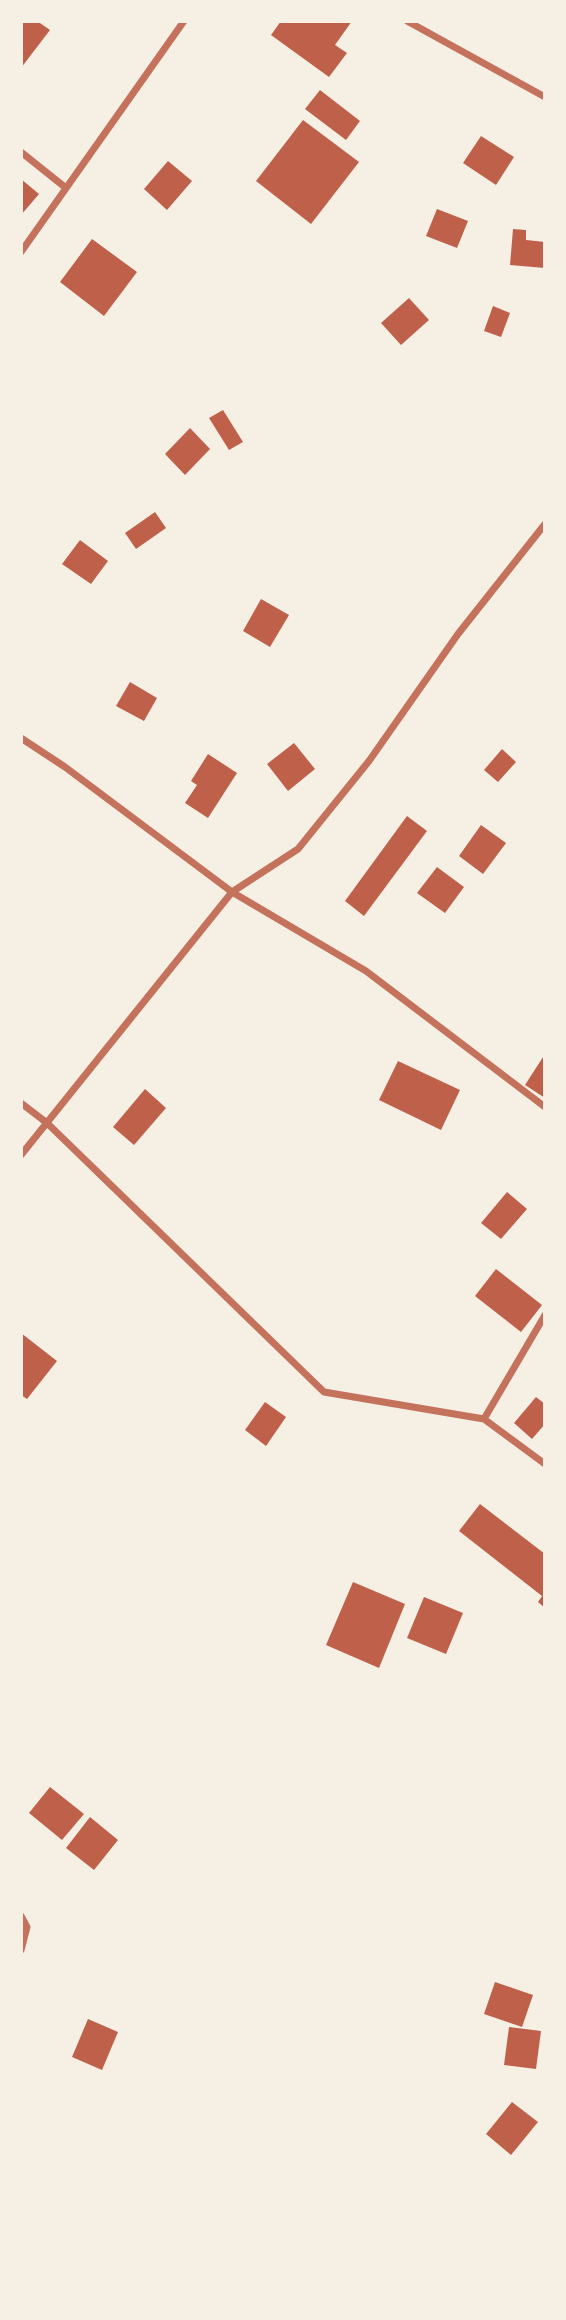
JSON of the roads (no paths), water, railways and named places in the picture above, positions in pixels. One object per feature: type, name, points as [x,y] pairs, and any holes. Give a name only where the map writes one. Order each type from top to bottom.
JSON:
[{"type":"street","points":[[21,251],[184,21]]},
{"type":"street","points":[[407,21],[545,97]]},
{"type":"street","points":[[21,152],[66,188]]},
{"type":"street","points":[[21,1156],[232,892],[298,849],[369,761],[458,634],[545,524]]},
{"type":"street","points":[[21,738],[65,767],[232,892],[366,971],[545,1107]]},
{"type":"street","points":[[21,1103],[47,1123],[324,1392],[484,1419],[545,1464]]},
{"type":"street","points":[[484,1419],[545,1315]]},
{"type":"street","points":[[21,1916],[27,1927],[21,1950]]}]
